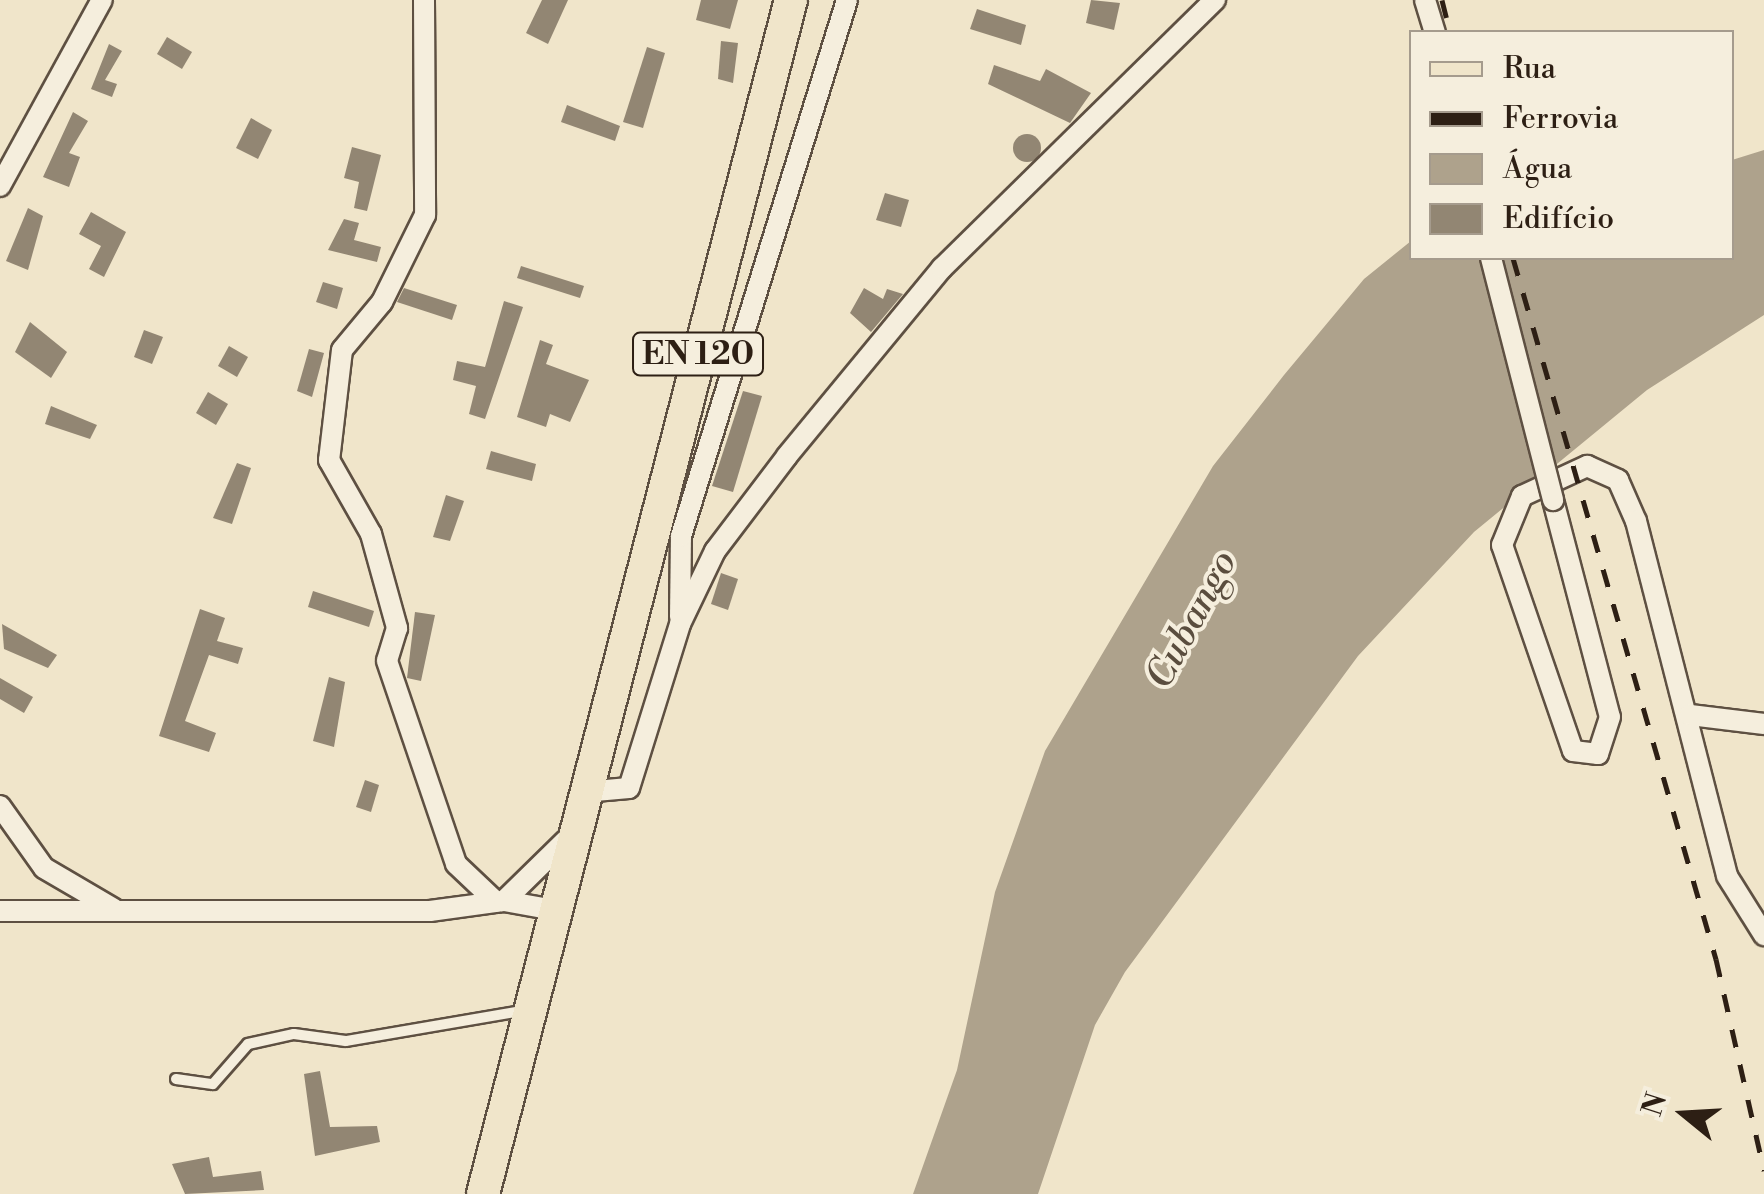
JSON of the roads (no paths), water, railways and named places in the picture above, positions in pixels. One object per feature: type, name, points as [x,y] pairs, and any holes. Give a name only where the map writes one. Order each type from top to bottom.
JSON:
[{"type":"main road","name":"EN 120","points":[[483,1194],[527,1010],[791,0]]},
{"type":"street","points":[[0,186],[102,0]]},
{"type":"street","points":[[424,0],[425,215],[382,302],[342,350],[329,460],[371,534],[398,628],[387,660],[456,864],[500,902]]},
{"type":"street","points":[[680,624],[681,536],[847,0]]},
{"type":"street","points":[[500,902],[559,852],[581,804],[618,795],[634,780],[680,624],[715,552],[942,268],[1215,0]]},
{"type":"street","points":[[1425,0],[1434,30]]},
{"type":"street","points":[[1492,260],[1548,482],[1553,500],[1610,717],[1598,754],[1572,751],[1502,545],[1522,496],[1548,482],[1575,467],[1610,474],[1625,491],[1690,715],[1727,876],[1764,934]]},
{"type":"street","points":[[1690,715],[1764,724]]},
{"type":"street","points":[[0,806],[44,868],[114,909]]},
{"type":"street","points":[[0,911],[430,911],[500,902],[555,910]]},
{"type":"lane","points":[[176,1079],[213,1084],[248,1044],[294,1034],[346,1041],[527,1010]]},
{"type":"water","name":"Cubango","points":[[1764,150],[1764,315],[1647,390],[1474,532],[1358,656],[1125,972],[1095,1025],[1038,1194],[913,1194],[957,1070],[995,892],[1045,751],[1213,466],[1284,375],[1364,279],[1409,243],[1409,260],[1734,260],[1734,159]]},
{"type":"railway","points":[[1442,0],[1450,30]]},
{"type":"railway","points":[[1514,260],[1716,959],[1764,1171]]}]
